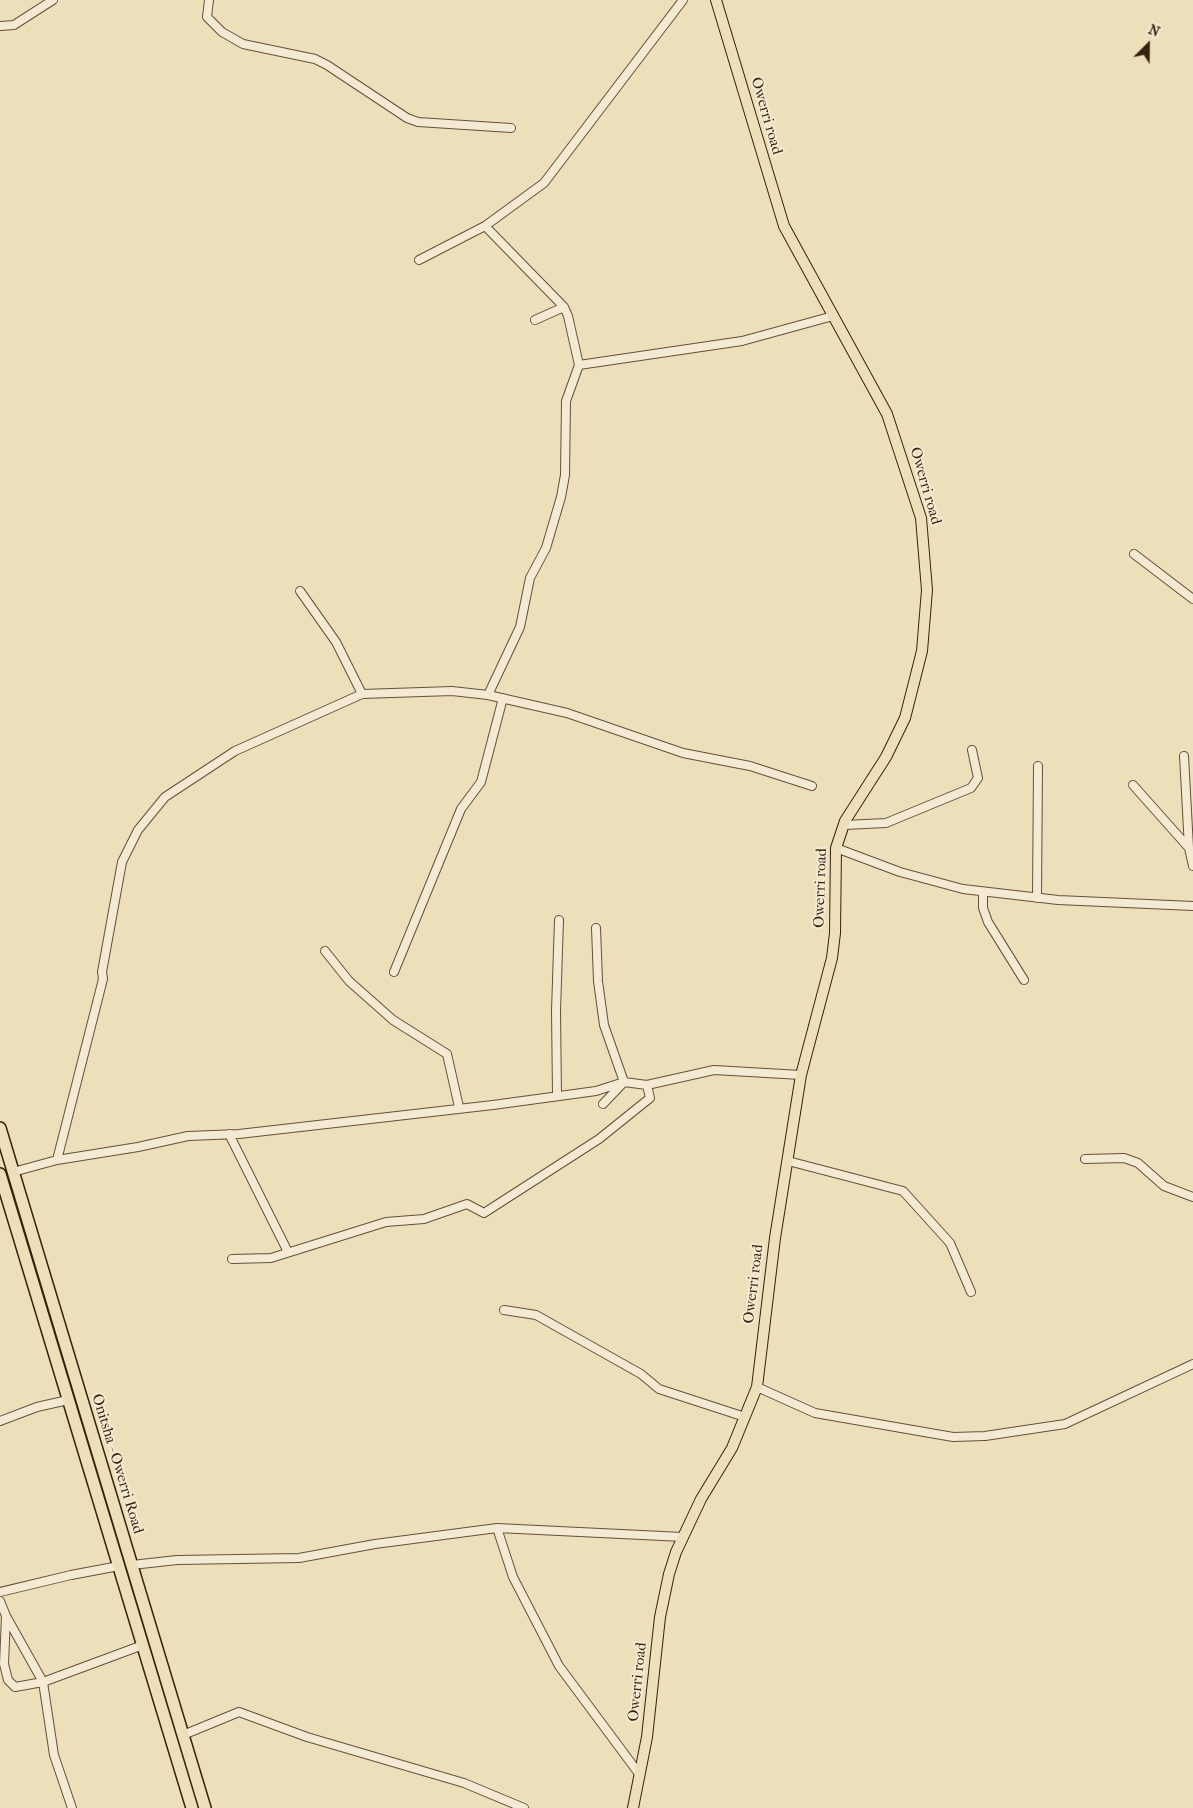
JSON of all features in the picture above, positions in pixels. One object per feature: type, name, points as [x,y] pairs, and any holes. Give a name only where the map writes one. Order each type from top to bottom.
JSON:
[{"type":"highway","name":"Onitsha - Owerri Road","points":[[0,1128],[205,1808]]},
{"type":"highway","name":"Onitsha - Owerri Road","points":[[0,1174],[3,1198],[68,1400],[192,1808]]},
{"type":"main road","name":"Owerri road","points":[[633,1808],[652,1703],[664,1593],[683,1537],[701,1499],[732,1448],[756,1387],[775,1238],[801,1075],[832,958],[835,933],[836,848],[844,824],[886,757],[905,718],[922,650],[926,615],[926,565],[921,518],[887,414],[784,226],[716,0]]},
{"type":"street","points":[[0,26],[14,25],[54,0]]},
{"type":"street","points":[[209,0],[207,16],[222,32],[243,44],[315,59],[327,64],[406,118],[418,122],[511,128]]},
{"type":"street","points":[[419,260],[486,226],[544,183],[683,0]]},
{"type":"street","points":[[486,226],[564,307],[568,316],[579,364],[566,401],[565,475],[561,497],[546,548],[530,578],[520,627],[488,695]]},
{"type":"street","points":[[535,320],[564,307]]},
{"type":"street","points":[[579,364],[742,341],[833,316]]},
{"type":"street","points":[[1134,554],[1193,599]]},
{"type":"street","points":[[300,591],[336,642],[362,694]]},
{"type":"street","points":[[57,1160],[103,979],[102,972],[122,862],[138,830],[165,797],[235,750],[362,694],[452,692],[488,695],[567,713],[628,736],[683,753],[750,766],[812,786]]},
{"type":"street","points":[[394,972],[461,809],[481,782],[503,698]]},
{"type":"street","points":[[844,824],[886,822],[970,788],[978,778],[972,750]]},
{"type":"street","points":[[1184,756],[1189,848],[1193,866]]},
{"type":"street","points":[[1037,898],[1038,766]]},
{"type":"street","points":[[1134,785],[1189,848]]},
{"type":"street","points":[[836,848],[900,872],[983,892],[1037,898],[1193,906]]},
{"type":"street","points":[[983,892],[982,908],[988,922],[1024,980]]},
{"type":"street","points":[[557,1095],[556,1011],[559,920]]},
{"type":"street","points":[[596,928],[598,981],[604,1025],[624,1082]]},
{"type":"street","points":[[325,951],[349,981],[393,1020],[447,1054],[459,1107]]},
{"type":"street","points":[[13,1172],[57,1160],[138,1147],[188,1136],[229,1134],[596,1091],[624,1082],[647,1085],[714,1070],[801,1075]]},
{"type":"street","points":[[603,1104],[624,1082]]},
{"type":"street","points":[[232,1260],[271,1258],[386,1222],[424,1219],[467,1204],[484,1213],[599,1139],[650,1098],[647,1085]]},
{"type":"street","points":[[229,1134],[288,1252]]},
{"type":"street","points":[[1085,1159],[1124,1158],[1138,1163],[1164,1186],[1193,1197]]},
{"type":"street","points":[[788,1161],[903,1191],[950,1243],[971,1292]]},
{"type":"street","points":[[504,1310],[536,1315],[640,1374],[659,1389],[745,1416]]},
{"type":"street","points":[[756,1387],[816,1413],[953,1437],[978,1436],[1065,1424],[1193,1364]]},
{"type":"street","points":[[0,1421],[37,1408],[68,1400]]},
{"type":"street","points":[[497,1528],[513,1577],[559,1666],[640,1775]]},
{"type":"street","points":[[132,1565],[177,1560],[299,1558],[375,1544],[497,1528],[683,1537]]},
{"type":"street","points":[[0,1592],[119,1566]]},
{"type":"street","points":[[0,1600],[6,1616],[43,1682],[54,1755],[72,1808]]},
{"type":"street","points":[[6,1616],[4,1664],[8,1680],[15,1687],[43,1682],[143,1646]]},
{"type":"street","points":[[183,1735],[239,1712],[307,1737],[464,1783],[524,1808]]}]
